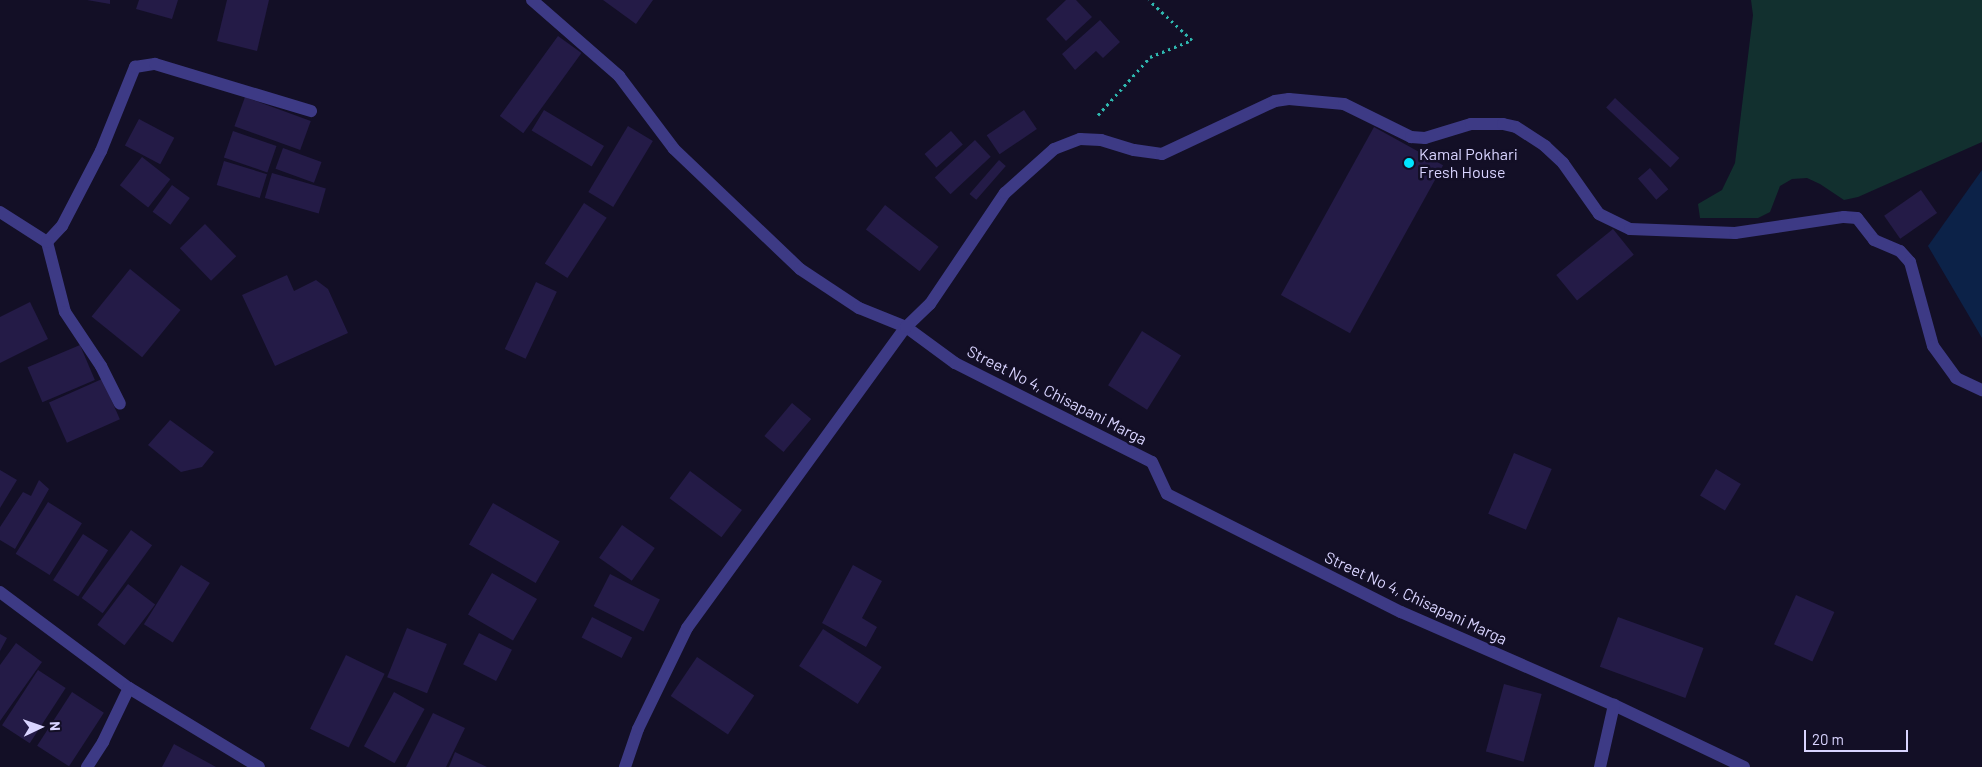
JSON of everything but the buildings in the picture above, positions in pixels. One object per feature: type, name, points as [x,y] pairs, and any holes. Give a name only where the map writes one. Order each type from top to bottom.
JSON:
[{"type":"street","name":"Street No 4, Chisapani Marga","points":[[532,0],[620,76],[674,149],[800,269],[859,308],[906,327],[955,363],[1152,462],[1166,494],[1400,612],[1614,705],[1744,767]]},
{"type":"street","points":[[47,242],[62,226],[101,151],[135,67],[154,64],[311,111]]},
{"type":"street","points":[[625,767],[638,728],[687,628],[906,327],[930,304],[1005,193],[1054,149],[1087,139],[1162,154],[1275,101],[1289,99],[1344,104],[1411,137],[1425,138],[1471,124],[1504,124],[1516,127],[1545,146],[1563,163],[1600,214],[1630,229],[1735,233],[1844,216],[1857,218],[1874,240],[1900,251],[1910,262],[1933,346],[1956,378],[1982,390]]},
{"type":"street","points":[[0,212],[47,242],[65,312],[101,366],[120,404]]},
{"type":"street","points":[[0,592],[129,688],[259,767]]},
{"type":"street","points":[[88,767],[104,742],[129,688]]},
{"type":"street","points":[[1600,767],[1614,705]]},
{"type":"path","points":[[1096,116],[1150,57],[1192,40],[1149,0]]},
{"type":"green space","points":[[1751,0],[1982,0],[1982,142],[1858,197],[1844,200],[1807,178],[1792,179],[1780,186],[1770,212],[1758,218],[1700,218],[1698,204],[1722,190],[1735,163],[1753,15]]},
{"type":"water","points":[[1982,170],[1982,338],[1928,246]]},
{"type":"place","name":"Kamal Pokhari Fresh House","points":[[1409,163]]}]
